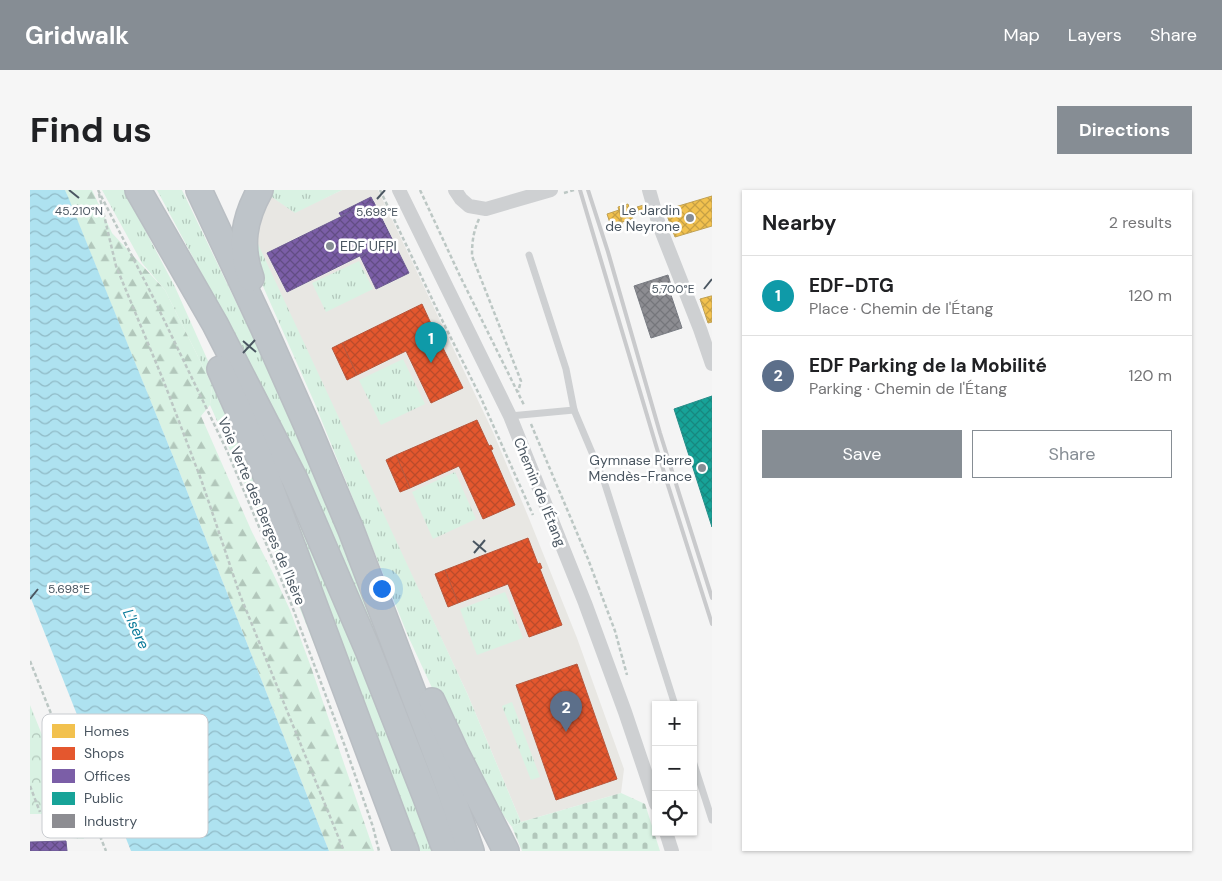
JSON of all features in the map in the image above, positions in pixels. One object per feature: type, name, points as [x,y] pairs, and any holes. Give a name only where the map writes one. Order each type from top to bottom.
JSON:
[{"type":"highway","points":[[138,190],[190,300],[259,457],[406,851]]},
{"type":"highway","points":[[138,190],[215,324],[294,480],[368,650],[446,851]]},
{"type":"highway","points":[[199,190],[264,329],[354,538],[447,782],[471,851]]},
{"type":"highway","points":[[260,190],[252,203],[244,229],[244,248],[248,269],[260,301],[264,329]]},
{"type":"highway","points":[[308,428],[357,527],[404,642],[456,753],[506,851]]},
{"type":"street","name":"Chemin de l'Étang","points":[[399,190],[510,416],[585,603],[652,792]]},
{"type":"street","points":[[455,190],[469,206],[486,209],[551,190]]},
{"type":"street","points":[[649,190],[659,225],[712,364]]},
{"type":"street","points":[[667,836],[672,851]]},
{"type":"lane","points":[[529,255],[566,369],[574,410],[604,482],[674,701]]},
{"type":"lane","points":[[510,416],[574,410]]},
{"type":"lane","points":[[697,774],[712,820]]},
{"type":"path","points":[[98,190],[116,266],[171,400],[202,482],[240,595],[344,851]]},
{"type":"path","name":"Voie Verte des Berges de l'Isère","points":[[98,190],[152,295],[228,453],[289,598],[349,758],[380,851]]},
{"type":"path","points":[[380,190],[481,398],[533,515]]},
{"type":"path","points":[[420,190],[460,276],[518,392],[521,381],[472,256],[475,228],[480,218]]},
{"type":"path","name":"Chemin de l'Étang","points":[[532,426],[588,559],[615,631],[629,681]]},
{"type":"path","points":[[30,661],[51,714]]},
{"type":"path","points":[[30,786],[40,812]]},
{"type":"path","points":[[101,838],[106,851]]},
{"type":"shaded area","points":[[342,190],[378,190],[493,432],[577,638],[624,769],[621,793],[521,822],[467,693],[253,238],[266,193],[295,212]]},
{"type":"green space","points":[[65,190],[92,190],[112,233],[165,290],[212,385],[210,405],[201,416],[252,532],[290,610],[374,851],[329,851],[181,476]]},
{"type":"green space","points":[[102,190],[124,190],[175,287],[229,408],[337,691],[334,694],[298,604],[210,405],[212,385],[165,290],[142,263]]},
{"type":"green space","points":[[157,190],[182,190],[299,433],[427,751],[418,749],[299,463]]},
{"type":"green space","points":[[269,190],[342,190],[295,213],[266,193]]},
{"type":"green space","points":[[253,238],[258,244],[467,693],[521,822],[512,827],[503,815],[499,817],[451,729],[408,636],[315,404],[262,284],[254,258]]},
{"type":"green space","points":[[359,261],[373,289],[326,312],[312,283]]},
{"type":"green space","points":[[403,359],[425,404],[381,425],[359,380]]},
{"type":"green space","points":[[263,441],[372,689],[432,851],[413,851]]},
{"type":"green space","points":[[455,472],[476,519],[433,539],[412,492]]},
{"type":"green space","points":[[505,592],[523,638],[477,655],[460,609]]},
{"type":"green space","points":[[512,702],[540,777],[531,780],[502,706]]},
{"type":"green space","points":[[30,705],[42,735],[42,814],[30,814]]},
{"type":"green space","points":[[621,793],[645,804],[652,826],[652,836],[655,836],[660,851],[522,851],[512,827],[521,822]]},
{"type":"water","name":"L'Isère","points":[[30,190],[65,190],[181,476],[329,851],[131,851],[126,838],[208,838],[208,714],[77,714],[30,596]]},
{"type":"building: Homes","name":"Le Jardin de Neyrone","points":[[712,196],[712,226],[675,237],[665,210]]},
{"type":"building: Homes","points":[[628,204],[633,219],[622,222],[618,207]]},
{"type":"building: Homes","points":[[647,204],[649,211],[639,214],[637,207]]},
{"type":"building: Homes","points":[[619,210],[623,227],[617,229],[615,224],[611,226],[607,214]]},
{"type":"building: Homes","points":[[712,296],[712,322],[708,323],[700,299]]},
{"type":"building: Shops","points":[[422,304],[434,330],[436,329],[438,333],[436,334],[463,388],[431,403],[406,351],[357,375],[342,343]]},
{"type":"building: Shops","points":[[342,343],[357,375],[347,380],[332,348]]},
{"type":"building: Shops","points":[[477,420],[489,446],[491,445],[493,449],[491,450],[515,505],[483,519],[459,466],[410,488],[396,455]]},
{"type":"building: Shops","points":[[396,455],[410,488],[400,492],[386,460]]},
{"type":"building: Shops","points":[[528,538],[538,564],[540,563],[542,568],[540,569],[562,625],[529,637],[508,584],[458,603],[445,570]]},
{"type":"building: Shops","points":[[445,570],[458,603],[448,607],[435,574]]},
{"type":"building: Shops","points":[[577,664],[617,779],[556,800],[516,685]]},
{"type":"building: Offices","points":[[371,197],[373,201],[341,216],[339,213]]},
{"type":"building: Offices","points":[[373,201],[409,273],[376,289],[360,256],[392,240]]},
{"type":"building: Offices","name":"EDF UFPI","points":[[373,201],[392,240],[287,292],[267,253]]},
{"type":"building: Offices","points":[[66,841],[67,851],[30,851],[30,842]]},
{"type":"building: Public","name":"Gymnase Pierre Mendès-France","points":[[712,396],[712,527],[674,409]]},
{"type":"building: Industry","points":[[668,275],[671,285],[668,286],[682,328],[651,338],[634,286]]},
{"type":"railway","points":[[580,190],[666,479],[712,624]]},
{"type":"railway","points":[[588,190],[608,252],[660,433],[712,598]]},
{"type":"place","name":"Le Jardin de Neyrone","points":[[690,218]]},
{"type":"place","name":"EDF UFPI","points":[[330,246]]},
{"type":"place","name":"EDF-DTG","points":[[431,363]]},
{"type":"place","name":"Gymnase Pierre Mendès-France","points":[[702,468]]},
{"type":"place","name":"EDF Parking de la Mobilité","points":[[566,732]]}]
